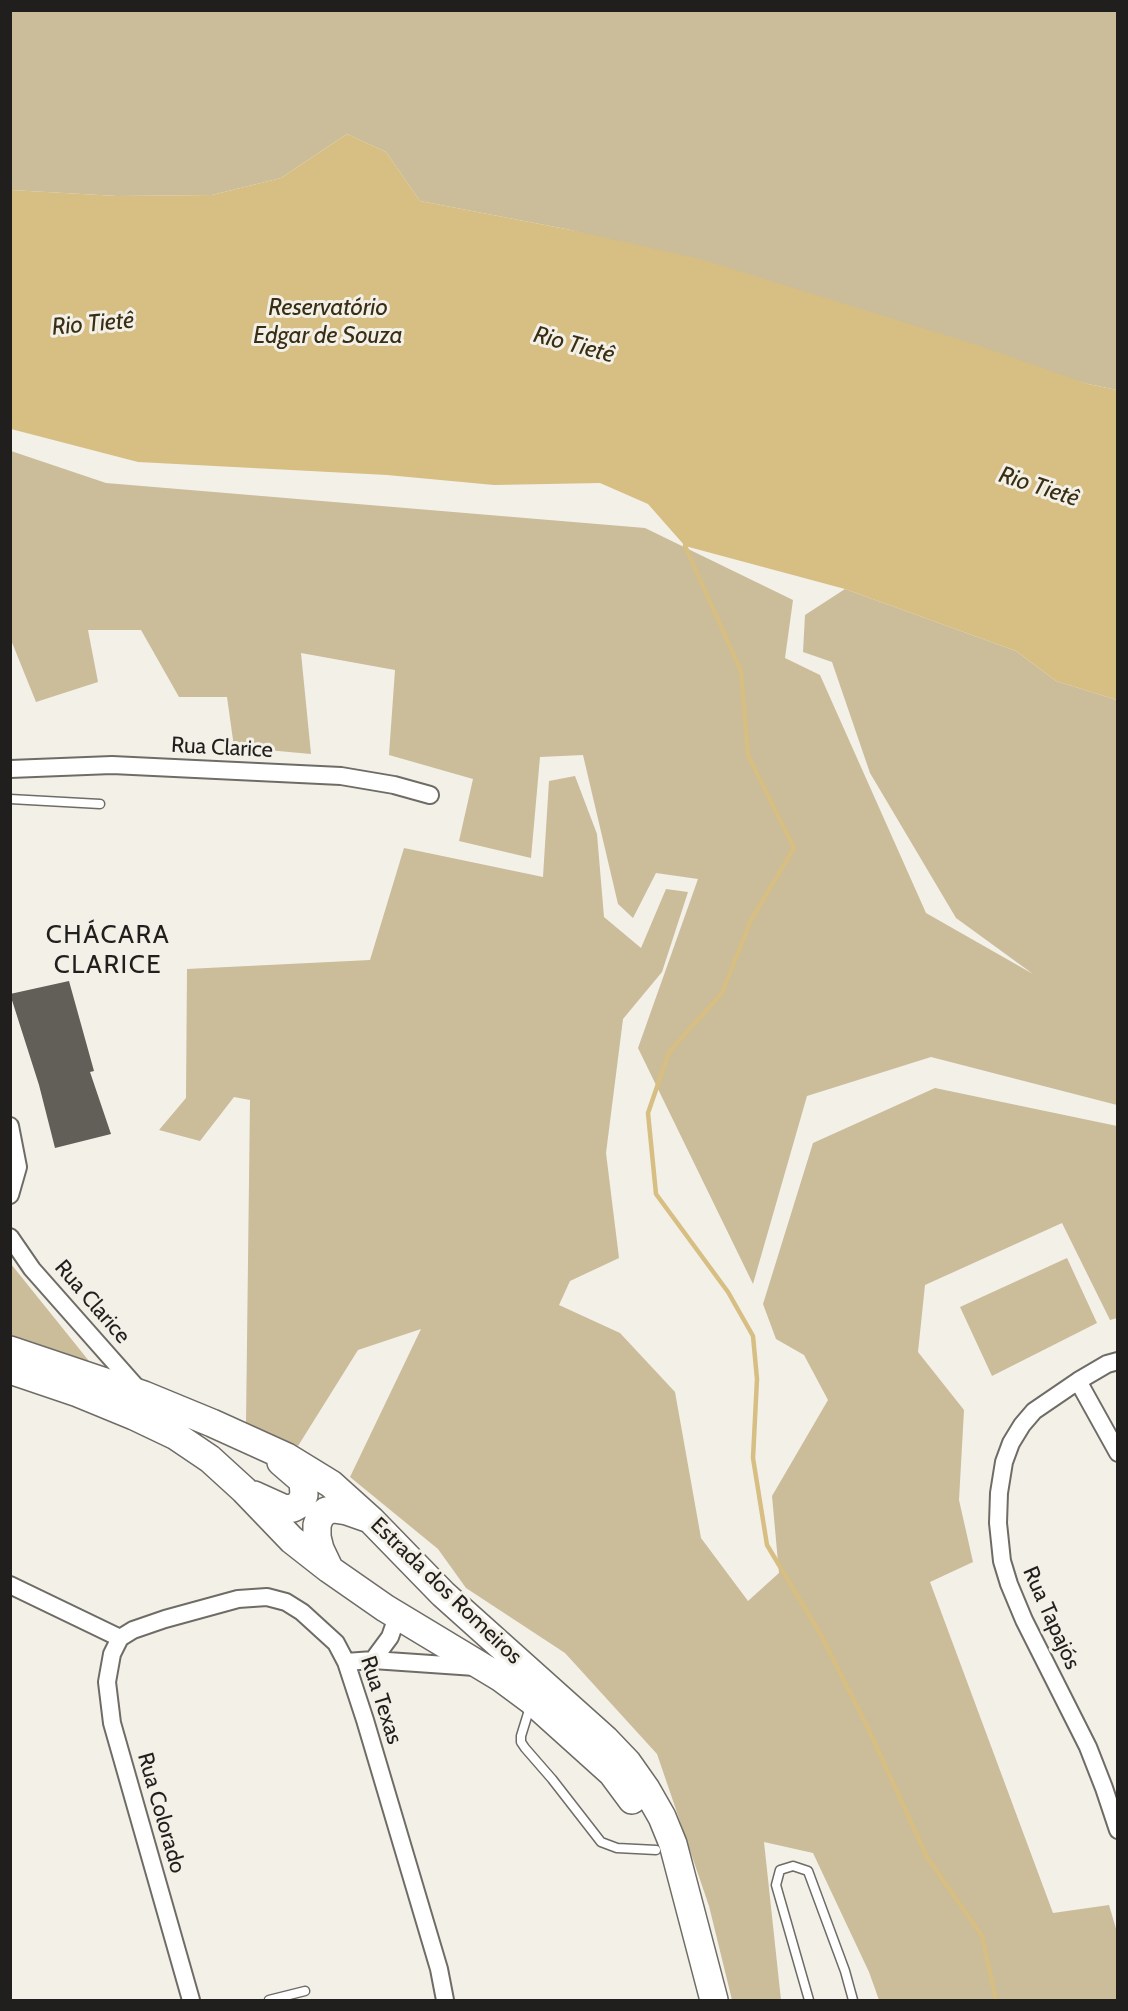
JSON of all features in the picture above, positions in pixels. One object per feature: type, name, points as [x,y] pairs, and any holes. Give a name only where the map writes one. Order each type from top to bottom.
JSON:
[{"type":"main road","name":"Estrada dos Romeiros","points":[[10,1350],[144,1395],[287,1457],[331,1484],[371,1520],[443,1594],[606,1740],[640,1780],[662,1817],[673,1844],[714,2001]]},
{"type":"main road","name":"Estrada dos Romeiros","points":[[10,1370],[97,1401],[176,1436],[210,1459],[244,1490],[292,1540],[329,1569],[398,1617],[501,1678],[532,1701],[612,1773],[631,1799],[656,1850],[696,2001]]},
{"type":"main road","points":[[244,1490],[285,1509],[300,1504],[304,1495],[303,1481],[264,1448]]},
{"type":"main road","points":[[329,1569],[317,1537],[320,1517],[326,1511],[334,1509],[371,1520]]},
{"type":"street","name":"Rua Clarice","points":[[10,769],[112,765],[341,776],[394,784],[430,795]]},
{"type":"street","points":[[10,1126],[18,1167],[10,1195]]},
{"type":"street","name":"Rua Clarice","points":[[10,1237],[32,1269],[144,1395]]},
{"type":"street","name":"Rua Tapajós","points":[[1118,1361],[1107,1364],[1078,1381],[1034,1411],[1011,1443],[1004,1462],[999,1493],[1002,1561],[1012,1593],[1088,1747],[1118,1830]]},
{"type":"street","points":[[1078,1381],[1118,1453]]},
{"type":"street","points":[[10,1585],[120,1638]]},
{"type":"street","name":"Rua Texas","points":[[120,1638],[144,1626],[238,1599],[267,1597],[286,1602],[302,1612],[336,1643],[346,1662],[439,1969],[446,2001]]},
{"type":"street","points":[[373,1660],[390,1637],[398,1617]]},
{"type":"street","name":"Rua Colorado","points":[[120,1638],[112,1654],[107,1682],[112,1723],[191,2001]]},
{"type":"street","points":[[346,1662],[373,1660],[482,1668]]},
{"type":"lane","points":[[10,799],[100,804]]},
{"type":"lane","points":[[532,1701],[521,1742],[601,1842],[617,1848],[656,1850]]},
{"type":"lane","points":[[808,2001],[776,1885],[780,1870],[793,1866],[808,1870],[845,1971],[853,2001]]},
{"type":"lane","points":[[269,2001],[304,1991]]},
{"type":"shaded area","points":[[10,11],[1117,11],[1117,390],[1088,384],[571,230],[420,201],[386,152],[347,134],[281,178],[212,195],[117,196],[11,190]]},
{"type":"shaded area","points":[[11,451],[106,483],[645,528],[793,600],[785,658],[820,675],[926,913],[1033,974],[956,918],[870,773],[832,662],[803,652],[805,615],[845,589],[1016,651],[1056,681],[1117,700],[1117,1105],[931,1057],[807,1096],[753,1284],[638,1048],[698,879],[656,873],[633,918],[618,904],[583,755],[540,757],[531,858],[459,841],[473,779],[389,755],[395,670],[301,653],[311,754],[234,747],[227,697],[179,697],[141,630],[88,630],[98,682],[36,702],[11,640]]},
{"type":"shaded area","points":[[575,776],[597,834],[604,917],[641,948],[666,889],[688,892],[662,972],[623,1019],[606,1153],[619,1258],[570,1281],[559,1305],[620,1333],[675,1392],[701,1538],[748,1601],[779,1573],[772,1496],[828,1400],[804,1355],[776,1339],[763,1304],[813,1143],[935,1088],[1117,1126],[1117,1318],[1110,1320],[1062,1223],[925,1285],[918,1352],[964,1410],[959,1500],[973,1562],[930,1582],[1053,1913],[1109,1905],[1117,1932],[1117,2000],[879,2000],[869,1972],[813,1853],[764,1842],[781,2000],[732,2000],[709,1906],[657,1754],[565,1653],[466,1588],[438,1549],[350,1477],[421,1329],[358,1350],[298,1446],[246,1424],[250,1100],[234,1097],[200,1141],[159,1130],[186,1098],[187,969],[370,960],[404,848],[543,877],[549,781]]},
{"type":"shaded area","points":[[1067,1258],[1097,1323],[992,1376],[960,1307]]},
{"type":"shaded area","points":[[11,1264],[89,1361],[11,1336]]},
{"type":"water","name":"Reservatório Edgar de Souza","points":[[347,134],[386,152],[420,201],[571,230],[700,259],[977,345],[1088,384],[1117,390],[1117,700],[1056,681],[1016,651],[845,589],[685,546],[648,504],[600,483],[494,485],[387,475],[138,462],[11,429],[11,190],[117,196],[212,195],[281,178]]},
{"type":"building","points":[[69,981],[94,1071],[90,1072],[111,1134],[55,1148],[39,1085],[10,994]]},
{"type":"waterway","points":[[686,540],[685,546],[741,671],[748,755],[794,848],[751,920],[722,993],[669,1052],[648,1113],[656,1194],[728,1292],[753,1336],[757,1379],[753,1458],[767,1545],[821,1635],[867,1726],[927,1857],[982,1936],[996,2000]]},
{"type":"district","name":"CHÁCARA CLARICE","points":[[108,950]]},
{"type":"water label","name":"Rio Tietê","points":[[93,324]]},
{"type":"water label","name":"Rio Tietê","points":[[574,345]]},
{"type":"water label","name":"Rio Tietê","points":[[1039,487]]}]
